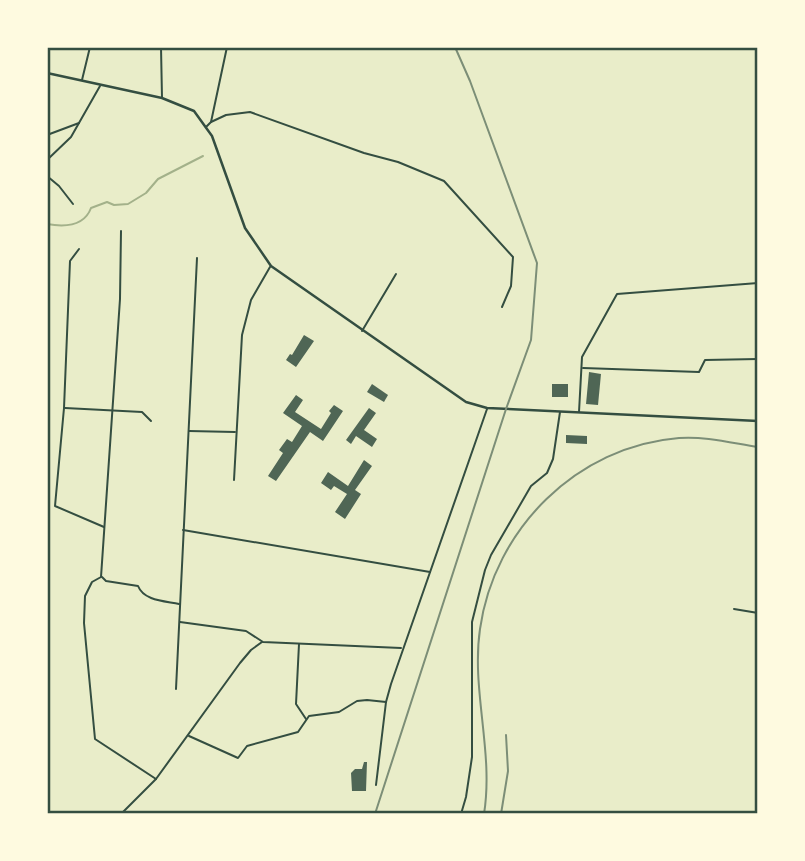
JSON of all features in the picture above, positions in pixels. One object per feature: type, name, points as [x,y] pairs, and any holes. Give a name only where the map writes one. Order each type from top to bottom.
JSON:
[{"type":"street","points":[[82,82],[90,47]]},
{"type":"street","points":[[161,47],[162,98]]},
{"type":"street","points":[[211,122],[227,47]]},
{"type":"street","points":[[47,73],[162,98],[194,111],[212,136],[245,228],[271,266],[466,401],[487,408],[758,421]]},
{"type":"street","points":[[47,160],[71,137],[100,86]]},
{"type":"street","points":[[206,127],[226,115],[250,112],[364,153],[398,162],[444,181],[513,257],[511,286],[502,307]]},
{"type":"street","points":[[47,135],[80,123]]},
{"type":"street","points":[[47,176],[73,204]]},
{"type":"street","points":[[101,577],[120,299],[121,231]]},
{"type":"street","points":[[79,248],[70,261],[64,408],[55,506],[105,528]]},
{"type":"street","points":[[176,690],[197,258]]},
{"type":"street","points":[[234,480],[242,335],[251,300],[271,266]]},
{"type":"street","points":[[362,331],[396,274]]},
{"type":"street","points":[[579,412],[582,356],[617,294],[758,283]]},
{"type":"street","points":[[582,368],[699,372],[705,360],[758,359]]},
{"type":"street","points":[[64,408],[142,412],[152,421]]},
{"type":"street","points":[[376,785],[386,702],[402,648],[487,408]]},
{"type":"street","points":[[461,814],[472,757],[472,622],[485,570],[492,555],[531,486],[547,473],[553,459],[560,411]]},
{"type":"street","points":[[188,430],[235,432]]},
{"type":"street","points":[[182,530],[431,572]]},
{"type":"street","points":[[101,577],[106,581],[138,586],[141,593],[147,597],[180,604]]},
{"type":"street","points":[[101,577],[92,582],[85,596],[94,739],[156,779]]},
{"type":"street","points":[[734,609],[758,613]]},
{"type":"street","points":[[180,622],[246,631],[263,642],[402,648]]},
{"type":"street","points":[[121,814],[156,779],[240,663],[251,650],[263,642]]},
{"type":"street","points":[[299,643],[296,704],[307,721]]},
{"type":"street","points":[[188,735],[238,758],[247,746],[298,732],[309,716],[339,712],[358,701],[386,702]]},
{"type":"building","points":[[304,335],[314,341],[296,367],[286,360]]},
{"type":"building","points":[[589,372],[601,374],[598,405],[586,404]]},
{"type":"building","points":[[372,384],[388,395],[384,402],[367,392]]},
{"type":"building","points":[[552,384],[568,384],[568,397],[552,397]]},
{"type":"building","points":[[296,395],[303,400],[295,412],[321,429],[334,405],[343,411],[323,441],[310,432],[276,481],[268,476],[283,453],[279,450],[287,439],[292,442],[302,426],[283,413]]},
{"type":"building","points":[[369,408],[376,413],[364,430],[377,439],[372,447],[356,436],[351,444],[346,440]]},
{"type":"building","points":[[566,435],[587,436],[587,444],[566,443]]},
{"type":"building","points":[[364,460],[372,466],[355,490],[361,494],[345,519],[335,512],[347,494],[334,486],[331,490],[321,483],[328,472],[348,486]]},
{"type":"building","points":[[364,762],[367,762],[366,791],[352,791],[351,773],[355,769],[362,769]]},
{"type":"waterway","points":[[47,224],[73,224],[84,219],[91,208],[107,202],[114,205],[128,204],[146,193],[158,179],[203,156]]},
{"type":"railway","points":[[375,814],[506,409],[531,340],[537,263],[455,47]]},
{"type":"railway","points":[[47,418],[47,467]]},
{"type":"railway","points":[[484,814],[486,768],[478,675],[480,629],[488,592],[503,558],[522,527],[546,499],[575,476],[607,457],[642,444],[689,438],[758,447]]},
{"type":"railway","points":[[501,814],[508,771],[506,735]]}]
